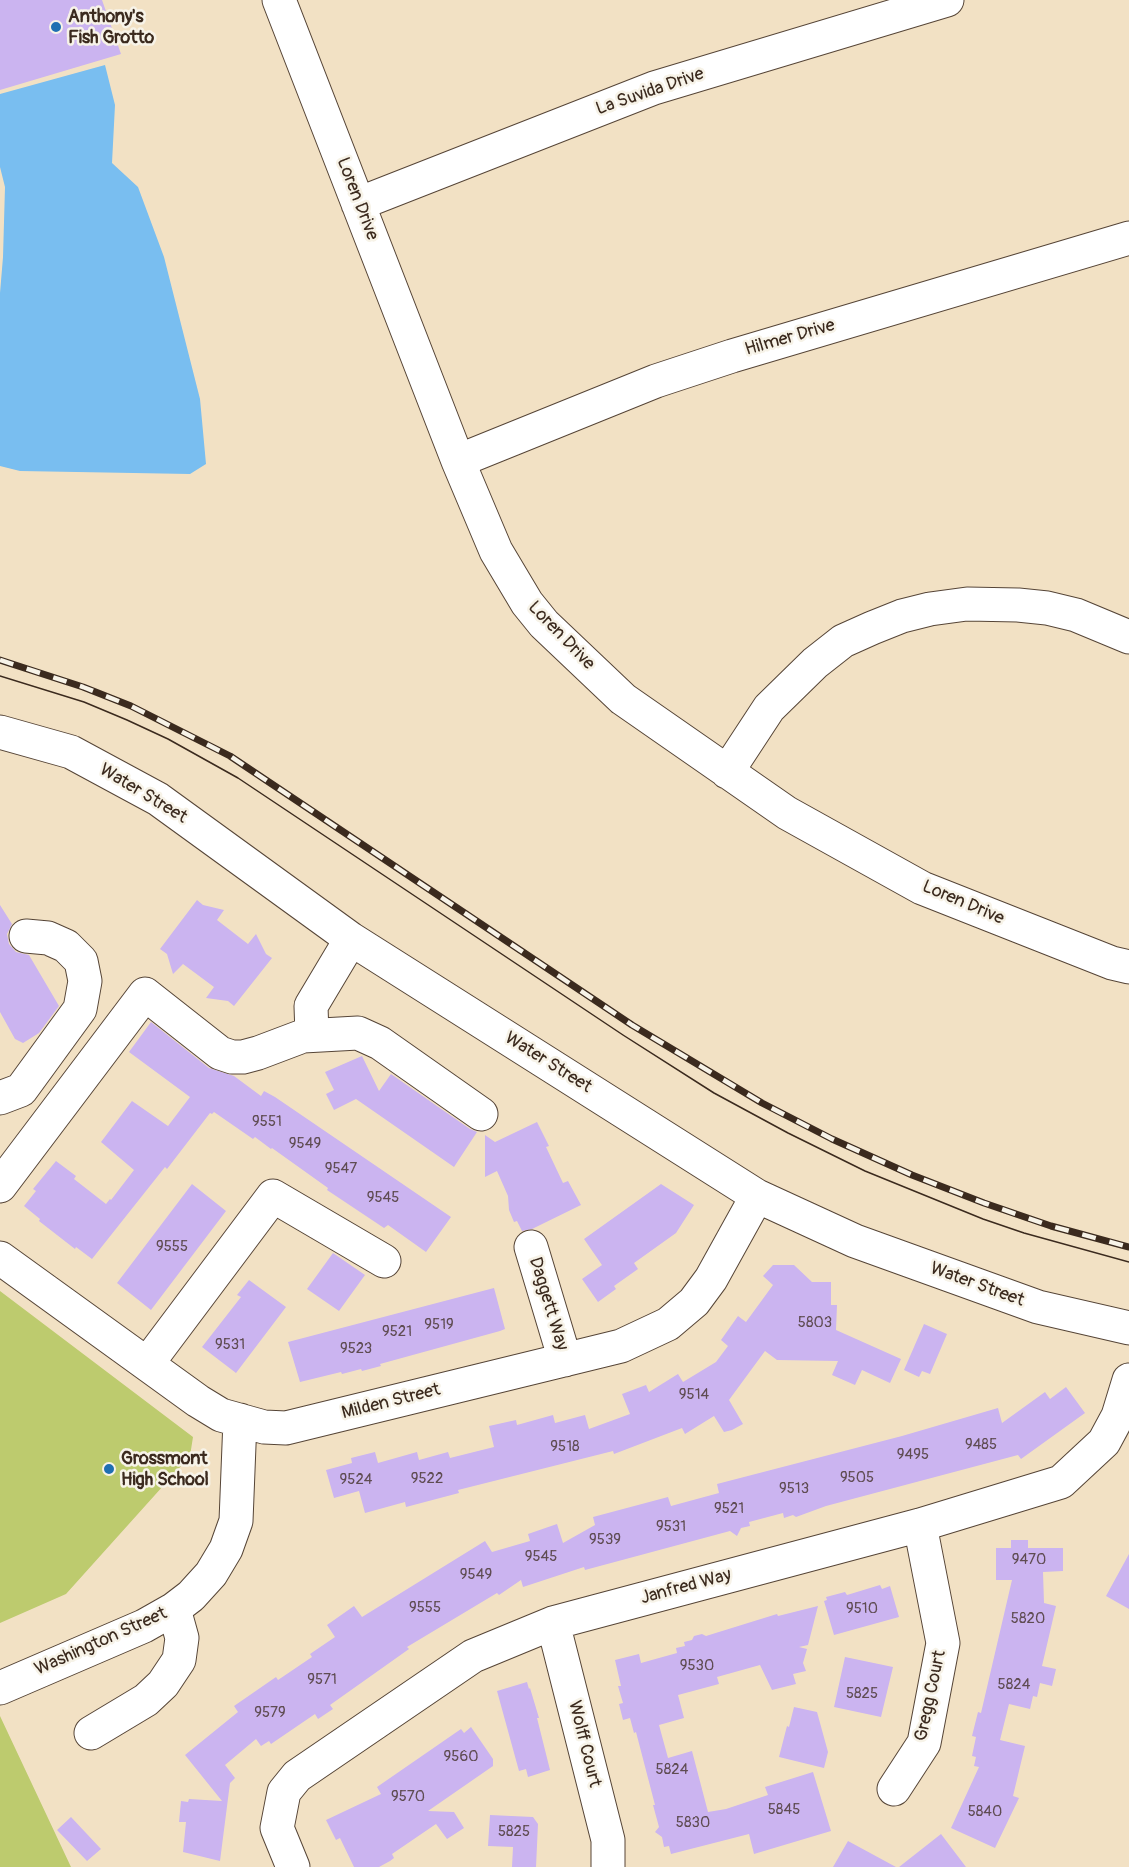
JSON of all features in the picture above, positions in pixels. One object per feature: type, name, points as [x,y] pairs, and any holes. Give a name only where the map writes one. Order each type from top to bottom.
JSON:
[{"type":"street","name":"Loren Drive","points":[[279,0],[458,461],[496,551],[527,603],[544,624],[623,699],[787,813],[922,888],[1112,963],[1129,967]]},
{"type":"street","name":"La Suvida Drive","points":[[358,204],[654,88],[947,0]]},
{"type":"street","name":"Hilmer Drive","points":[[458,461],[656,381],[732,356],[1129,238]]},
{"type":"street","points":[[727,772],[769,708],[814,663],[843,641],[902,616],[930,609],[968,604],[1018,604],[1076,615],[1129,637]]},
{"type":"street","name":"Water Street","points":[[0,732],[71,752],[158,799],[351,939],[757,1196],[855,1241],[1038,1307],[1129,1328]]},
{"type":"street","points":[[0,1098],[21,1090],[80,1009],[85,981],[81,961],[66,946],[48,938],[26,936]]},
{"type":"street","points":[[312,1035],[311,1006],[351,939]]},
{"type":"street","points":[[0,1186],[145,994],[220,1053],[232,1057],[258,1053],[303,1036],[358,1033],[380,1043],[481,1114]]},
{"type":"street","points":[[147,1364],[273,1196],[384,1261]]},
{"type":"street","name":"Milden Street","points":[[0,1258],[221,1415],[264,1427],[286,1428],[621,1346],[668,1324],[694,1302],[711,1279],[757,1196]]},
{"type":"street","name":"Daggett Way","points":[[531,1247],[566,1360]]},
{"type":"street","name":"Janfred Way","points":[[288,1857],[277,1828],[284,1792],[297,1776],[473,1656],[554,1623],[921,1525],[1061,1482],[1104,1442],[1118,1416],[1129,1380]]},
{"type":"street","name":"Washington Street","points":[[0,1688],[144,1626],[174,1609],[191,1596],[211,1574],[236,1521],[240,1420]]},
{"type":"street","name":"Gregg Court","points":[[894,1789],[924,1743],[943,1643],[921,1525]]},
{"type":"street","points":[[91,1733],[146,1700],[163,1684],[179,1660],[182,1638],[174,1609]]},
{"type":"street","name":"Wolff Court","points":[[554,1623],[608,1840],[608,1867]]},
{"type":"green space","name":"Grossmont High School","points":[[0,1291],[193,1437],[190,1456],[66,1594],[0,1623]]},
{"type":"green space","points":[[0,1716],[71,1867],[0,1867]]},
{"type":"water","points":[[105,65],[115,105],[112,163],[138,187],[164,257],[200,399],[206,464],[190,474],[20,471],[0,466],[0,293],[5,187],[0,167],[0,94]]},
{"type":"building","name":"Anthony's Fish Grotto","points":[[0,0],[102,0],[121,54],[0,90]]},
{"type":"building","points":[[197,900],[203,905],[224,910],[217,920],[248,944],[256,934],[266,954],[272,958],[234,1006],[228,1001],[206,998],[214,987],[183,964],[173,974],[167,954],[160,949]]},
{"type":"building","points":[[0,905],[12,924],[7,934],[9,944],[16,952],[29,955],[59,1006],[39,1033],[23,1043],[15,1039],[0,1012]]},
{"type":"building","points":[[151,1022],[209,1068],[234,1076],[261,1096],[264,1091],[275,1097],[451,1217],[426,1252],[388,1225],[384,1228],[327,1190],[328,1188],[272,1148],[255,1137],[253,1139],[214,1112],[210,1113],[167,1169],[165,1167],[92,1259],[39,1221],[40,1219],[24,1206],[36,1191],[33,1189],[56,1161],[76,1176],[74,1179],[106,1204],[134,1170],[101,1142],[132,1101],[168,1126],[190,1097],[129,1052]]},
{"type":"building","points":[[362,1056],[379,1091],[391,1074],[477,1132],[454,1167],[356,1099],[334,1110],[326,1094],[334,1090],[325,1072]]},
{"type":"building","points":[[537,1122],[563,1183],[568,1181],[581,1205],[532,1229],[522,1231],[517,1221],[514,1222],[509,1210],[508,1196],[497,1171],[485,1177],[485,1135],[495,1142]]},
{"type":"building","points":[[192,1184],[226,1211],[151,1310],[117,1283]]},
{"type":"building","points":[[661,1184],[694,1205],[676,1233],[634,1263],[638,1269],[614,1286],[616,1289],[598,1302],[582,1279],[602,1265],[584,1239]]},
{"type":"building","points":[[333,1253],[365,1275],[339,1311],[307,1289]]},
{"type":"building","points":[[773,1265],[794,1265],[812,1282],[831,1282],[831,1305],[837,1305],[836,1330],[901,1359],[890,1383],[862,1370],[855,1385],[832,1375],[838,1361],[777,1360],[765,1351],[729,1400],[743,1424],[732,1430],[724,1432],[714,1416],[685,1434],[682,1428],[614,1454],[613,1451],[458,1490],[459,1493],[406,1507],[405,1502],[365,1513],[359,1491],[334,1498],[326,1470],[352,1463],[351,1458],[375,1452],[378,1463],[417,1452],[419,1460],[448,1452],[450,1458],[494,1447],[489,1426],[516,1420],[517,1425],[553,1415],[555,1423],[585,1415],[589,1429],[630,1414],[622,1394],[646,1385],[649,1392],[678,1374],[683,1382],[716,1362],[728,1346],[721,1340],[738,1316],[746,1322],[773,1285],[763,1276]]},
{"type":"building","points":[[249,1280],[286,1307],[236,1373],[202,1347],[241,1297],[237,1295]]},
{"type":"building","points":[[494,1288],[505,1329],[362,1371],[361,1369],[342,1374],[341,1372],[300,1382],[288,1342]]},
{"type":"building","points":[[924,1324],[947,1334],[930,1374],[922,1371],[919,1377],[904,1370]]},
{"type":"building","points":[[1066,1387],[1085,1413],[1021,1459],[1018,1455],[826,1506],[796,1517],[793,1515],[784,1518],[783,1513],[749,1522],[750,1526],[741,1528],[737,1536],[730,1531],[585,1570],[584,1567],[523,1587],[521,1580],[407,1647],[409,1649],[330,1705],[333,1709],[318,1719],[315,1714],[271,1744],[269,1741],[261,1746],[256,1739],[225,1765],[235,1778],[230,1783],[220,1861],[183,1852],[186,1822],[179,1822],[181,1801],[188,1802],[189,1799],[222,1801],[185,1755],[238,1712],[234,1706],[276,1677],[278,1680],[312,1657],[310,1654],[335,1637],[327,1625],[354,1606],[362,1617],[485,1541],[492,1552],[530,1541],[528,1534],[557,1524],[563,1543],[595,1525],[593,1517],[668,1497],[671,1506],[719,1493],[717,1484],[902,1436],[998,1408],[1002,1423],[1045,1392],[1050,1399]]},
{"type":"building","points":[[1011,1540],[1028,1540],[1028,1548],[1063,1548],[1063,1571],[1043,1572],[1044,1603],[1056,1606],[1042,1666],[1056,1669],[1052,1686],[1040,1683],[1037,1697],[1033,1696],[1030,1709],[1009,1704],[1000,1740],[1025,1746],[1013,1796],[1019,1798],[995,1848],[951,1828],[979,1767],[974,1766],[976,1757],[972,1756],[976,1737],[972,1736],[978,1712],[981,1713],[1012,1580],[996,1580],[996,1548],[1011,1548]]},
{"type":"building","points":[[1129,1554],[1129,1609],[1106,1596]]},
{"type":"building","points":[[880,1585],[882,1589],[890,1586],[899,1617],[834,1635],[824,1601],[827,1600],[826,1597],[845,1592],[847,1595]]},
{"type":"building","points":[[818,1606],[808,1645],[799,1647],[807,1649],[803,1663],[806,1671],[793,1674],[796,1684],[772,1690],[760,1665],[717,1677],[719,1684],[678,1695],[684,1718],[659,1725],[668,1758],[692,1751],[708,1812],[726,1809],[768,1795],[765,1787],[813,1772],[831,1831],[754,1854],[749,1834],[671,1854],[669,1846],[664,1847],[662,1837],[655,1832],[659,1827],[653,1805],[655,1805],[636,1732],[634,1733],[630,1718],[623,1720],[619,1704],[623,1703],[618,1686],[621,1686],[615,1660],[639,1654],[641,1663],[677,1653],[676,1648],[685,1646],[684,1642],[692,1640],[694,1636],[702,1634],[706,1636],[777,1614],[778,1616]]},
{"type":"building","points":[[845,1657],[893,1667],[881,1717],[834,1707]]},
{"type":"building","points":[[527,1682],[539,1718],[537,1718],[550,1770],[528,1777],[526,1769],[519,1771],[497,1691]]},
{"type":"building","points":[[794,1707],[817,1712],[828,1752],[824,1768],[779,1757]]},
{"type":"building","points":[[471,1727],[493,1759],[493,1766],[428,1811],[454,1812],[464,1828],[447,1839],[436,1824],[392,1854],[394,1858],[379,1867],[354,1867],[340,1838],[336,1840],[326,1820],[381,1794],[377,1787],[461,1729],[464,1733]]},
{"type":"building","points":[[490,1815],[533,1817],[538,1824],[536,1867],[512,1867],[513,1847],[488,1846]]},
{"type":"building","points":[[71,1817],[101,1849],[87,1861],[57,1830]]},
{"type":"building","points":[[941,1834],[966,1867],[899,1867]]},
{"type":"building","points":[[848,1841],[896,1867],[833,1867]]},
{"type":"tram line","points":[[0,676],[84,702],[127,720],[168,739],[238,778],[623,1035],[714,1093],[788,1133],[865,1171],[983,1219],[1024,1233],[1129,1262]]},
{"type":"railway","points":[[0,660],[83,687],[131,706],[230,756],[632,1025],[762,1103],[832,1139],[912,1175],[1051,1226],[1129,1247]]},
{"type":"place","name":"Anthony's Fish Grotto","points":[[56,27]]},
{"type":"place","name":"Grossmont High School","points":[[109,1469]]}]
